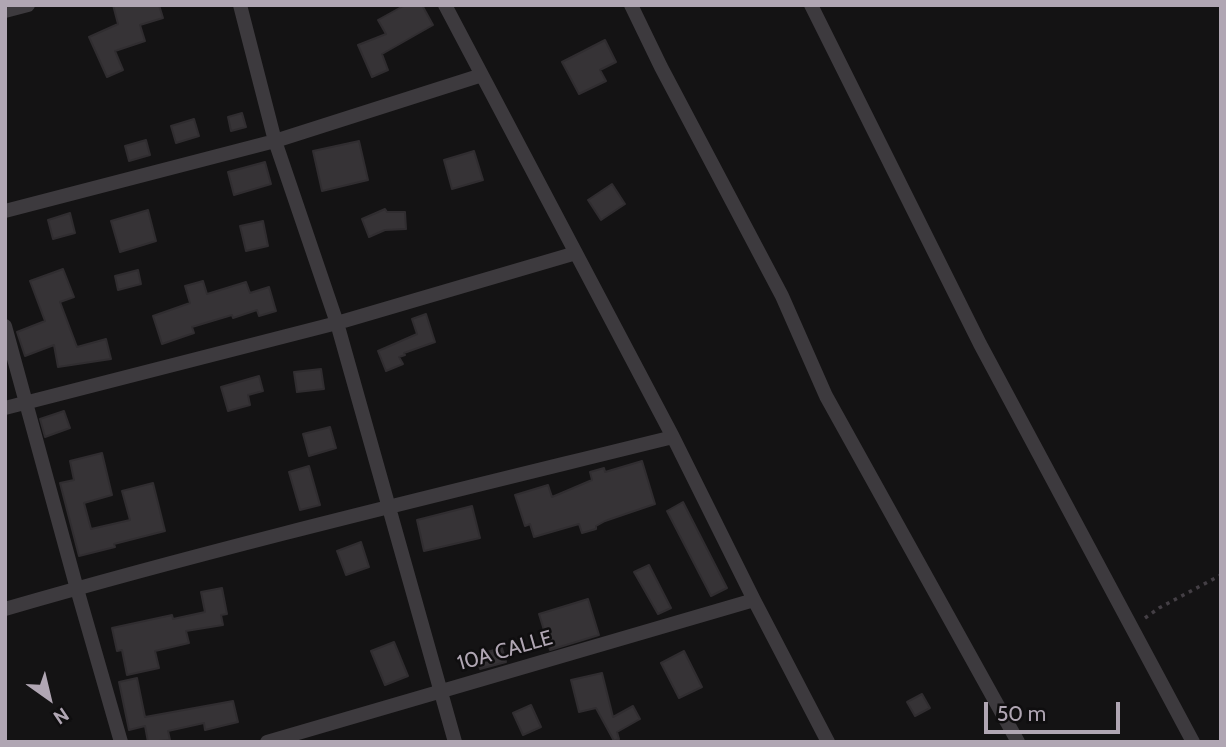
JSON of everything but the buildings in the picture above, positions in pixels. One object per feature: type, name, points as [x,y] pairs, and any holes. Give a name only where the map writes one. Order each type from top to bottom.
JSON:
[{"type":"street","points":[[5,11],[28,5]]},
{"type":"street","points":[[240,5],[275,141],[337,323],[388,508],[443,691],[455,742]]},
{"type":"street","points":[[445,5],[673,437],[828,742]]},
{"type":"street","points":[[631,5],[782,296],[826,396],[1018,742]]},
{"type":"street","points":[[811,5],[980,344],[1193,742]]},
{"type":"street","points":[[5,211],[275,141],[482,75]]},
{"type":"street","points":[[5,408],[337,323],[576,253]]},
{"type":"street","points":[[5,326],[76,589],[121,742]]},
{"type":"street","points":[[5,609],[388,508],[673,437]]},
{"type":"street","name":"10A CALLE","points":[[267,742],[754,600]]},
{"type":"path","points":[[1132,628],[1159,608],[1221,575]]}]
